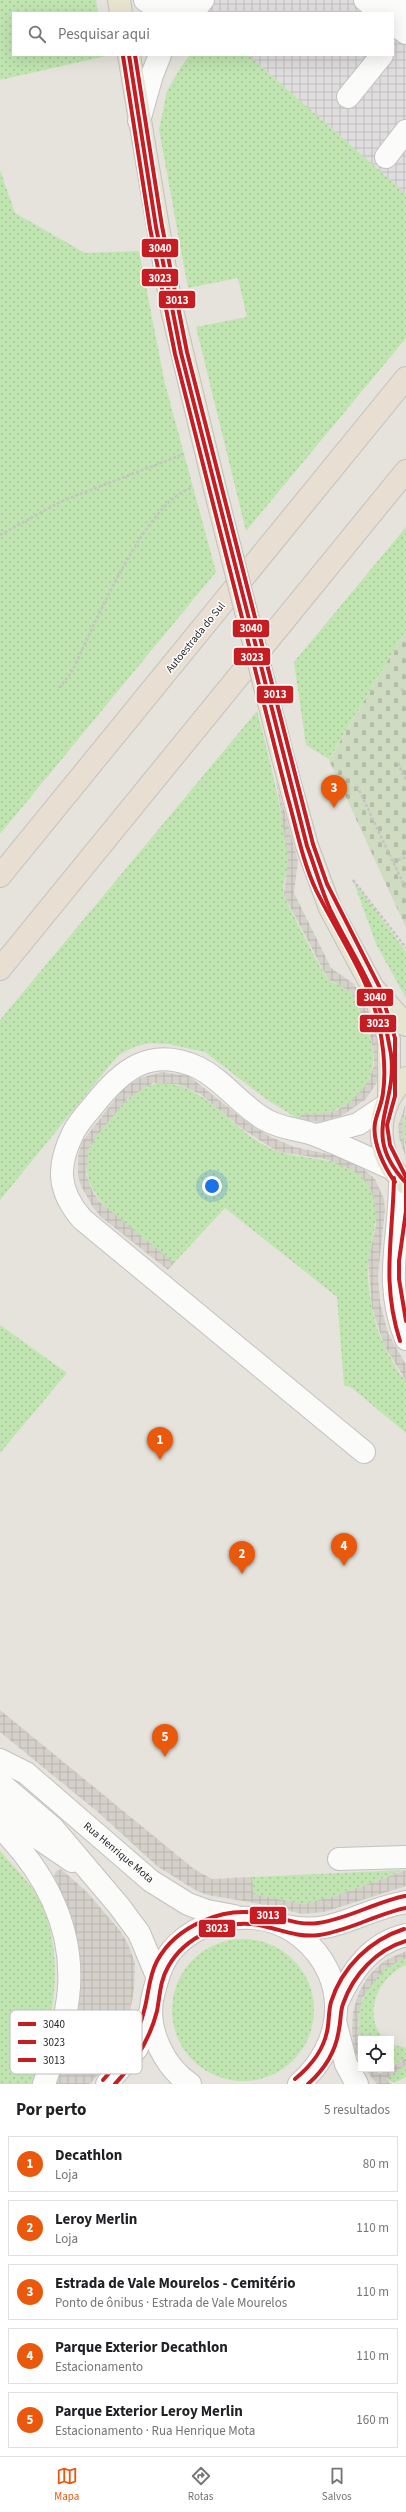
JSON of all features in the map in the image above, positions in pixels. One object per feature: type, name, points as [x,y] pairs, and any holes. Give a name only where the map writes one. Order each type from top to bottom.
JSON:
[{"type":"highway","name":"Autoestrada do Sul","points":[[0,876],[406,378]]},
{"type":"highway","points":[[0,969],[406,471]]},
{"type":"main road","points":[[118,0],[121,12]]},
{"type":"main road","points":[[129,56],[139,122],[175,325],[214,486],[307,846],[321,886],[373,988],[389,1040],[387,1100],[381,1125],[384,1147],[399,1176]]},
{"type":"main road","points":[[373,988],[406,1025]]},
{"type":"main road","points":[[387,1100],[406,1078]]},
{"type":"street","points":[[144,0],[151,4],[190,6]]},
{"type":"street","points":[[365,0],[380,12]]},
{"type":"street","points":[[394,0],[400,28]]},
{"type":"street","points":[[139,122],[152,75],[160,56]]},
{"type":"street","points":[[348,97],[381,56]]},
{"type":"street","points":[[386,157],[406,131]]},
{"type":"street","points":[[364,1452],[82,1219],[72,1208],[63,1182],[62,1158],[75,1129],[119,1076],[132,1067],[149,1061],[180,1062],[199,1068],[266,1120],[280,1127],[317,1135],[399,1176],[400,1211],[393,1261],[393,1279],[397,1313],[406,1339]]},
{"type":"street","points":[[317,1135],[358,1124],[387,1100]]},
{"type":"street","name":"Rua Henrique Mota","points":[[0,1760],[26,1773],[151,1881],[188,1904],[207,1911],[251,1918]]},
{"type":"street","points":[[0,1783],[53,1828],[91,1873],[139,1933],[157,1976]]},
{"type":"street","points":[[0,1806],[38,1838],[91,1873]]},
{"type":"street","points":[[0,1827],[24,1853],[44,1882],[59,1916],[67,1951],[69,1987],[66,2010]]},
{"type":"street","points":[[339,1859],[406,1857]]},
{"type":"street","points":[[142,2034],[151,2008],[157,1976],[172,1951],[194,1931],[221,1920],[251,1918],[305,1930],[321,1929],[393,1904],[406,1902]]},
{"type":"street","points":[[277,1924],[300,1937],[319,1956],[331,1979],[336,2015],[346,2064],[357,2084]]},
{"type":"street","points":[[299,2084],[314,2071],[328,2049],[336,2015],[349,1978],[369,1953],[393,1938],[406,1935]]},
{"type":"street","points":[[151,2008],[157,2044],[177,2075],[190,2084]]},
{"type":"street","points":[[44,2084],[47,2074]]},
{"type":"street","points":[[107,2084],[115,2074]]},
{"type":"path","points":[[0,535],[62,501],[188,452]]},
{"type":"path","points":[[59,688],[71,673],[134,548],[171,499],[188,490],[214,486]]},
{"type":"path","points":[[401,689],[406,692]]},
{"type":"path","points":[[398,763],[406,780]]},
{"type":"path","points":[[357,786],[406,889]]},
{"type":"path","points":[[393,862],[406,857]]},
{"type":"path","points":[[353,880],[406,948]]},
{"type":"shaded area","points":[[186,0],[406,0],[406,194],[249,56],[394,56],[394,12],[199,12]]},
{"type":"shaded area","points":[[276,780],[298,861],[294,893],[331,968],[354,984],[377,1028],[383,1052],[379,1079],[366,1099],[343,1115],[321,1122],[300,1120],[301,1114],[322,1114],[337,1110],[350,1102],[362,1090],[370,1078],[374,1065],[373,1048],[369,1031],[354,998],[348,990],[328,979],[284,895],[288,859]]},
{"type":"shaded area","points":[[162,1072],[189,1076],[249,1124],[271,1137],[294,1147],[338,1156],[360,1166],[375,1179],[384,1199],[385,1210],[378,1275],[380,1303],[388,1333],[406,1365],[406,1381],[384,1345],[372,1308],[368,1261],[376,1225],[374,1198],[369,1186],[361,1176],[352,1170],[325,1159],[280,1152],[241,1128],[200,1094],[178,1084],[153,1083],[128,1098],[96,1137],[89,1148],[86,1173],[93,1192],[100,1202],[174,1263],[168,1270],[100,1216],[81,1186],[78,1176],[78,1156],[82,1142],[123,1089],[140,1078]]},
{"type":"shaded area","points":[[406,1103],[402,1127],[406,1158],[399,1138],[398,1126]]},
{"type":"shaded area","points":[[0,1710],[194,1869],[212,1879],[252,1877],[253,1894],[303,1904],[335,1896],[406,1870],[406,1886],[324,1912],[302,1914],[266,1905],[208,1895],[195,1890],[157,1866],[99,1813],[0,1732]]},
{"type":"shaded area","points":[[61,1869],[87,1892],[121,1932],[128,1944],[135,1963],[134,1990],[130,2010],[62,2010],[73,1927],[54,1876],[56,1871]]},
{"type":"shaded area","points":[[406,1951],[406,1958],[384,1969],[363,1997],[358,2021],[358,2057],[354,2050],[352,2032],[353,2012],[359,1992],[369,1975],[384,1961]]},
{"type":"shaded area","points":[[406,2058],[406,2065],[386,2079],[391,2084],[377,2084],[367,2072],[378,2072],[380,2074],[383,2072],[394,2072],[394,2065]]},
{"type":"shaded area","points":[[54,2074],[99,2074],[90,2084],[53,2084]]},
{"type":"green space","points":[[0,0],[96,0],[98,12],[12,12],[12,56],[106,56],[0,80]]},
{"type":"green space","points":[[189,56],[249,56],[406,194],[406,338],[246,531],[196,327],[247,317],[238,278],[188,288],[159,130],[167,91],[182,65]]},
{"type":"green space","points":[[0,170],[15,213],[85,253],[139,251],[165,384],[216,572],[0,834]]},
{"type":"green space","points":[[406,527],[406,630],[329,759],[306,745],[294,662]]},
{"type":"green space","points":[[406,630],[406,928],[329,760]]},
{"type":"green space","points":[[257,711],[275,783],[288,856],[288,866],[283,891],[284,895],[325,975],[330,981],[344,987],[351,993],[365,1023],[372,1044],[373,1066],[365,1086],[357,1096],[338,1109],[317,1114],[302,1114],[300,1120],[266,1099],[205,1052],[168,1044],[149,1043],[134,1047],[119,1055],[110,1065],[0,1200],[0,1020]]},
{"type":"green space","points":[[353,880],[406,952],[406,998],[376,944]]},
{"type":"green space","points":[[165,1082],[182,1086],[197,1094],[211,1103],[250,1136],[264,1145],[291,1155],[341,1164],[352,1169],[362,1177],[370,1187],[376,1209],[376,1221],[368,1267],[370,1295],[375,1321],[386,1349],[396,1368],[406,1381],[406,1433],[352,1388],[344,1385],[337,1297],[225,1208],[174,1263],[128,1228],[113,1215],[100,1200],[90,1184],[86,1167],[91,1145],[117,1110],[129,1099],[141,1089],[156,1083]]},
{"type":"green space","points":[[406,1111],[406,1150],[402,1127]]},
{"type":"green space","points":[[0,1325],[67,1373],[0,1453]]},
{"type":"green space","points":[[0,1851],[25,1878],[44,1910],[51,1934],[54,1959],[54,1985],[52,2010],[10,2010],[10,2074],[35,2074],[32,2084],[0,2084]]},
{"type":"green space","points":[[405,1870],[335,1896],[303,1904],[252,1894],[252,1877]]},
{"type":"green space","points":[[236,1939],[250,1939],[264,1942],[276,1947],[288,1955],[298,1965],[309,1983],[313,1996],[313,2024],[309,2037],[298,2055],[288,2065],[276,2073],[264,2078],[250,2081],[236,2081],[222,2078],[210,2073],[198,2065],[188,2055],[180,2043],[175,2031],[172,2017],[172,2003],[175,1989],[180,1977],[188,1965],[198,1955],[210,1947],[222,1942]]},
{"type":"green space","points":[[406,1958],[406,1965],[396,1970],[388,1978],[376,1997],[374,2018],[377,2029],[382,2036],[360,2036],[359,2019],[366,1991],[373,1979],[382,1969],[393,1962]]},
{"type":"green space","points":[[394,2045],[406,2048],[406,2058],[394,2064]]},
{"type":"green space","points":[[406,2065],[406,2077],[396,2082],[391,2082],[386,2079]]},
{"type":"transit line","name":"3023","points":[[123,56],[150,228],[175,354],[287,795],[311,879],[362,976],[376,1011],[383,1054],[384,1085],[375,1123],[375,1138],[383,1162],[395,1182]]},
{"type":"transit line","name":"3040","points":[[129,56],[156,227],[181,353],[307,846],[330,909],[374,995],[387,1033],[391,1054],[392,1073],[382,1134],[385,1149],[392,1165],[406,1183]]},
{"type":"transit line","name":"3013","points":[[135,56],[162,226],[187,352],[313,844],[327,884],[379,986],[395,1038],[395,1096],[387,1125],[390,1145],[406,1177],[406,1211],[399,1261],[399,1279],[406,1321]]},
{"type":"transit line","name":"3023","points":[[394,1178],[389,1279],[394,1319],[400,1341]]},
{"type":"transit line","name":"3013","points":[[142,2018],[151,1978],[157,1961],[165,1949],[176,1938],[202,1921],[217,1916],[247,1912],[311,1924],[340,1918],[383,1902],[405,1896]]},
{"type":"transit line","name":"3023","points":[[142,2048],[154,2021],[165,1972],[175,1956],[195,1939],[207,1932],[220,1927],[246,1924],[259,1925],[311,1936],[341,1930],[384,1914],[406,1908]]},
{"type":"transit line","name":"3013","points":[[295,2079],[307,2068],[321,2049],[328,2026],[331,2002],[342,1977],[359,1956],[369,1948],[380,1940],[404,1929]]},
{"type":"transit line","name":"3023","points":[[308,2084],[329,2060],[338,2037],[342,2007],[347,1993],[359,1974],[376,1957],[395,1945],[406,1941]]},
{"type":"transit line","name":"3013","points":[[103,2080],[108,2074]]},
{"type":"transit line","name":"3023","points":[[115,2084],[124,2074]]},
{"type":"place","name":"Estrada de Vale Mourelos - Cemitério","points":[[334,808]]},
{"type":"place","name":"Decathlon","points":[[160,1460]]},
{"type":"place","name":"Parque Exterior Decathlon","points":[[344,1566]]},
{"type":"place","name":"Leroy Merlin","points":[[242,1574]]},
{"type":"place","name":"Parque Exterior Leroy Merlin","points":[[165,1757]]}]
